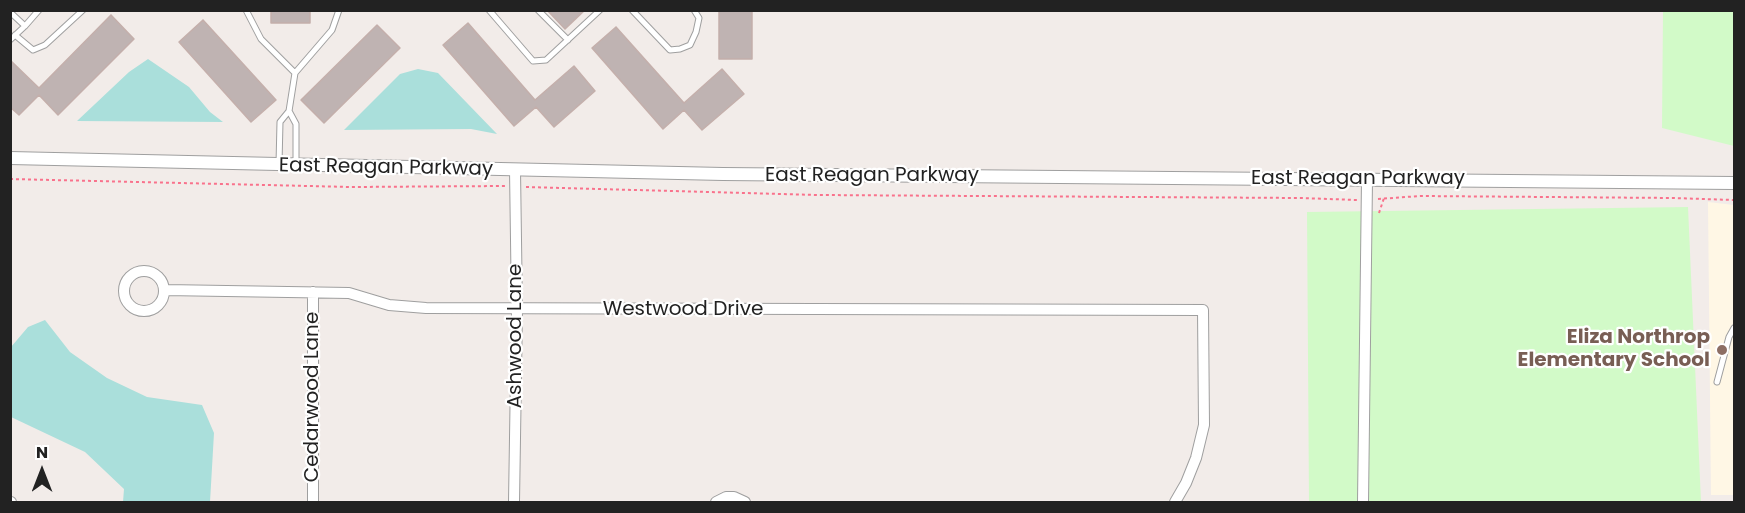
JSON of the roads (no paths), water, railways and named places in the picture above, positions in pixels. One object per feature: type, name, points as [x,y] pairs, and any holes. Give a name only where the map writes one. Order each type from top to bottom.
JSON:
[{"type":"street","name":"East Reagan Parkway","points":[[10,158],[747,175],[1734,183]]},
{"type":"street","name":"Ashwood Lane","points":[[514,502],[517,310],[515,170]]},
{"type":"street","points":[[1363,502],[1366,180]]},
{"type":"street","name":"Westwood Drive","points":[[165,290],[350,294],[388,305],[408,307],[517,310],[1203,310],[1203,433],[1190,475],[1175,502]]},
{"type":"street","name":"Cedarwood Lane","points":[[313,292],[313,502]]},
{"type":"street","points":[[716,502],[726,497],[734,497],[745,502]]},
{"type":"lane","points":[[39,10],[13,37],[33,51],[45,45],[82,10]]},
{"type":"lane","points":[[246,10],[261,39],[295,73]]},
{"type":"lane","points":[[279,165],[280,122],[289,111],[295,73],[332,30],[339,10]]},
{"type":"lane","points":[[489,10],[533,61],[546,60],[600,10]]},
{"type":"lane","points":[[538,10],[568,40]]},
{"type":"lane","points":[[632,10],[670,50],[690,45],[699,18],[694,10]]},
{"type":"lane","points":[[10,12],[25,26]]},
{"type":"lane","points":[[289,111],[296,124],[296,166]]},
{"type":"lane","points":[[1717,382],[1729,337],[1734,328]]},
{"type":"water","points":[[148,59],[189,87],[210,112],[223,122],[77,121],[129,72]]},
{"type":"water","points":[[418,69],[438,73],[497,134],[471,129],[344,130],[400,74]]},
{"type":"water","points":[[45,320],[70,352],[107,378],[147,397],[202,405],[214,433],[210,502],[123,502],[124,489],[85,452],[11,417],[11,347],[28,327]]},
{"type":"place","name":"Eliza Northrop Elementary School","points":[[1722,350]]}]
